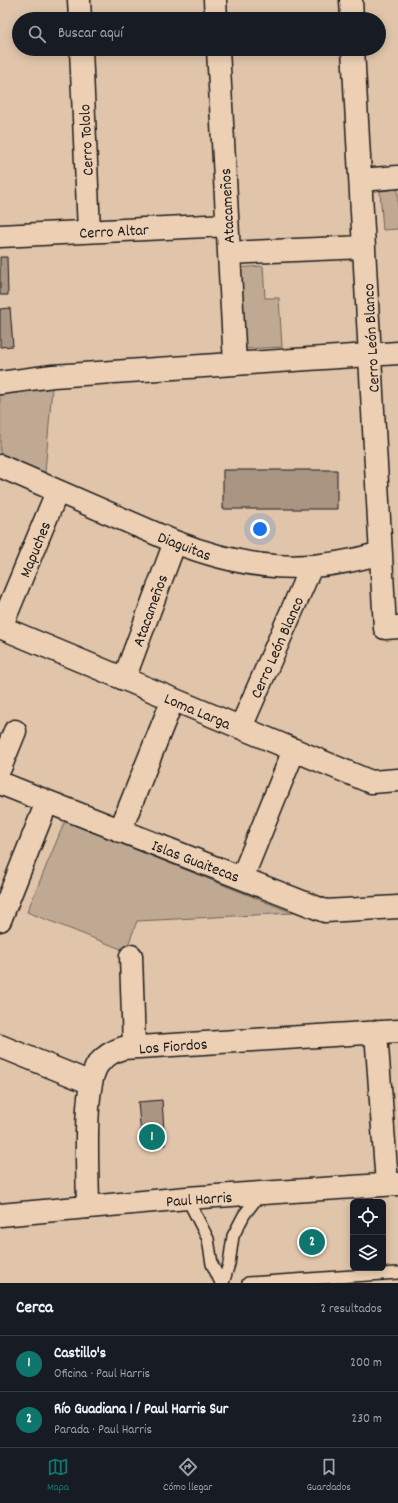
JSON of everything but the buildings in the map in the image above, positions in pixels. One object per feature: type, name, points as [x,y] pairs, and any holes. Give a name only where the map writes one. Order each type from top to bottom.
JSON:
[{"type":"street","points":[[79,0],[80,12]]},
{"type":"street","points":[[215,0],[216,12]]},
{"type":"street","points":[[351,0],[352,12]]},
{"type":"street","name":"Cerro Tololo","points":[[81,56],[90,231]]},
{"type":"street","name":"Atacameños","points":[[218,56],[235,364]]},
{"type":"street","name":"Cerro León Blanco","points":[[354,56],[381,553],[392,628]]},
{"type":"street","points":[[361,180],[398,177]]},
{"type":"street","name":"Cerro Altar","points":[[0,236],[227,225]]},
{"type":"street","points":[[229,253],[364,247]]},
{"type":"street","points":[[0,383],[54,376],[398,353]]},
{"type":"street","name":"Diaguitas","points":[[0,466],[175,542],[228,560],[256,565],[311,567],[358,560],[381,553]]},
{"type":"street","name":"Mapuches","points":[[1,627],[57,492]]},
{"type":"street","name":"Atacameños","points":[[124,679],[175,542]]},
{"type":"street","name":"Cerro León Blanco","points":[[241,728],[311,567]]},
{"type":"street","name":"Loma Larga","points":[[1,627],[371,782],[398,780]]},
{"type":"street","points":[[120,830],[173,699]]},
{"type":"street","points":[[0,768],[15,731]]},
{"type":"street","points":[[242,878],[294,750]]},
{"type":"street","name":"Islas Guaitecas","points":[[0,783],[325,911],[398,907]]},
{"type":"street","points":[[0,920],[47,802]]},
{"type":"street","points":[[131,956],[134,1047]]},
{"type":"street","name":"Los Fiordos","points":[[88,1207],[87,1115],[91,1083],[93,1074],[98,1065],[113,1051],[134,1047],[398,1031]]},
{"type":"street","points":[[376,1032],[393,1184]]},
{"type":"street","points":[[0,1046],[91,1083]]},
{"type":"street","name":"Paul Harris","points":[[0,1215],[187,1198],[393,1184]]},
{"type":"lane","points":[[222,1283],[229,1264],[233,1236],[244,1215],[260,1193]]},
{"type":"lane","points":[[187,1198],[208,1239],[212,1264],[222,1283]]},
{"type":"lane","points":[[248,1283],[398,1273]]},
{"type":"shaded area","points":[[398,189],[398,229],[383,230],[380,191]]},
{"type":"shaded area","points":[[263,266],[265,298],[279,298],[282,347],[242,349],[237,268]]},
{"type":"shaded area","points":[[52,388],[45,473],[0,453],[0,395]]},
{"type":"shaded area","points":[[65,821],[293,913],[137,921],[126,951],[27,912]]},
{"type":"place","name":"Castillo's","points":[[152,1137]]},
{"type":"place","name":"Río Guadiana 1 / Paul Harris Sur","points":[[312,1242]]}]
